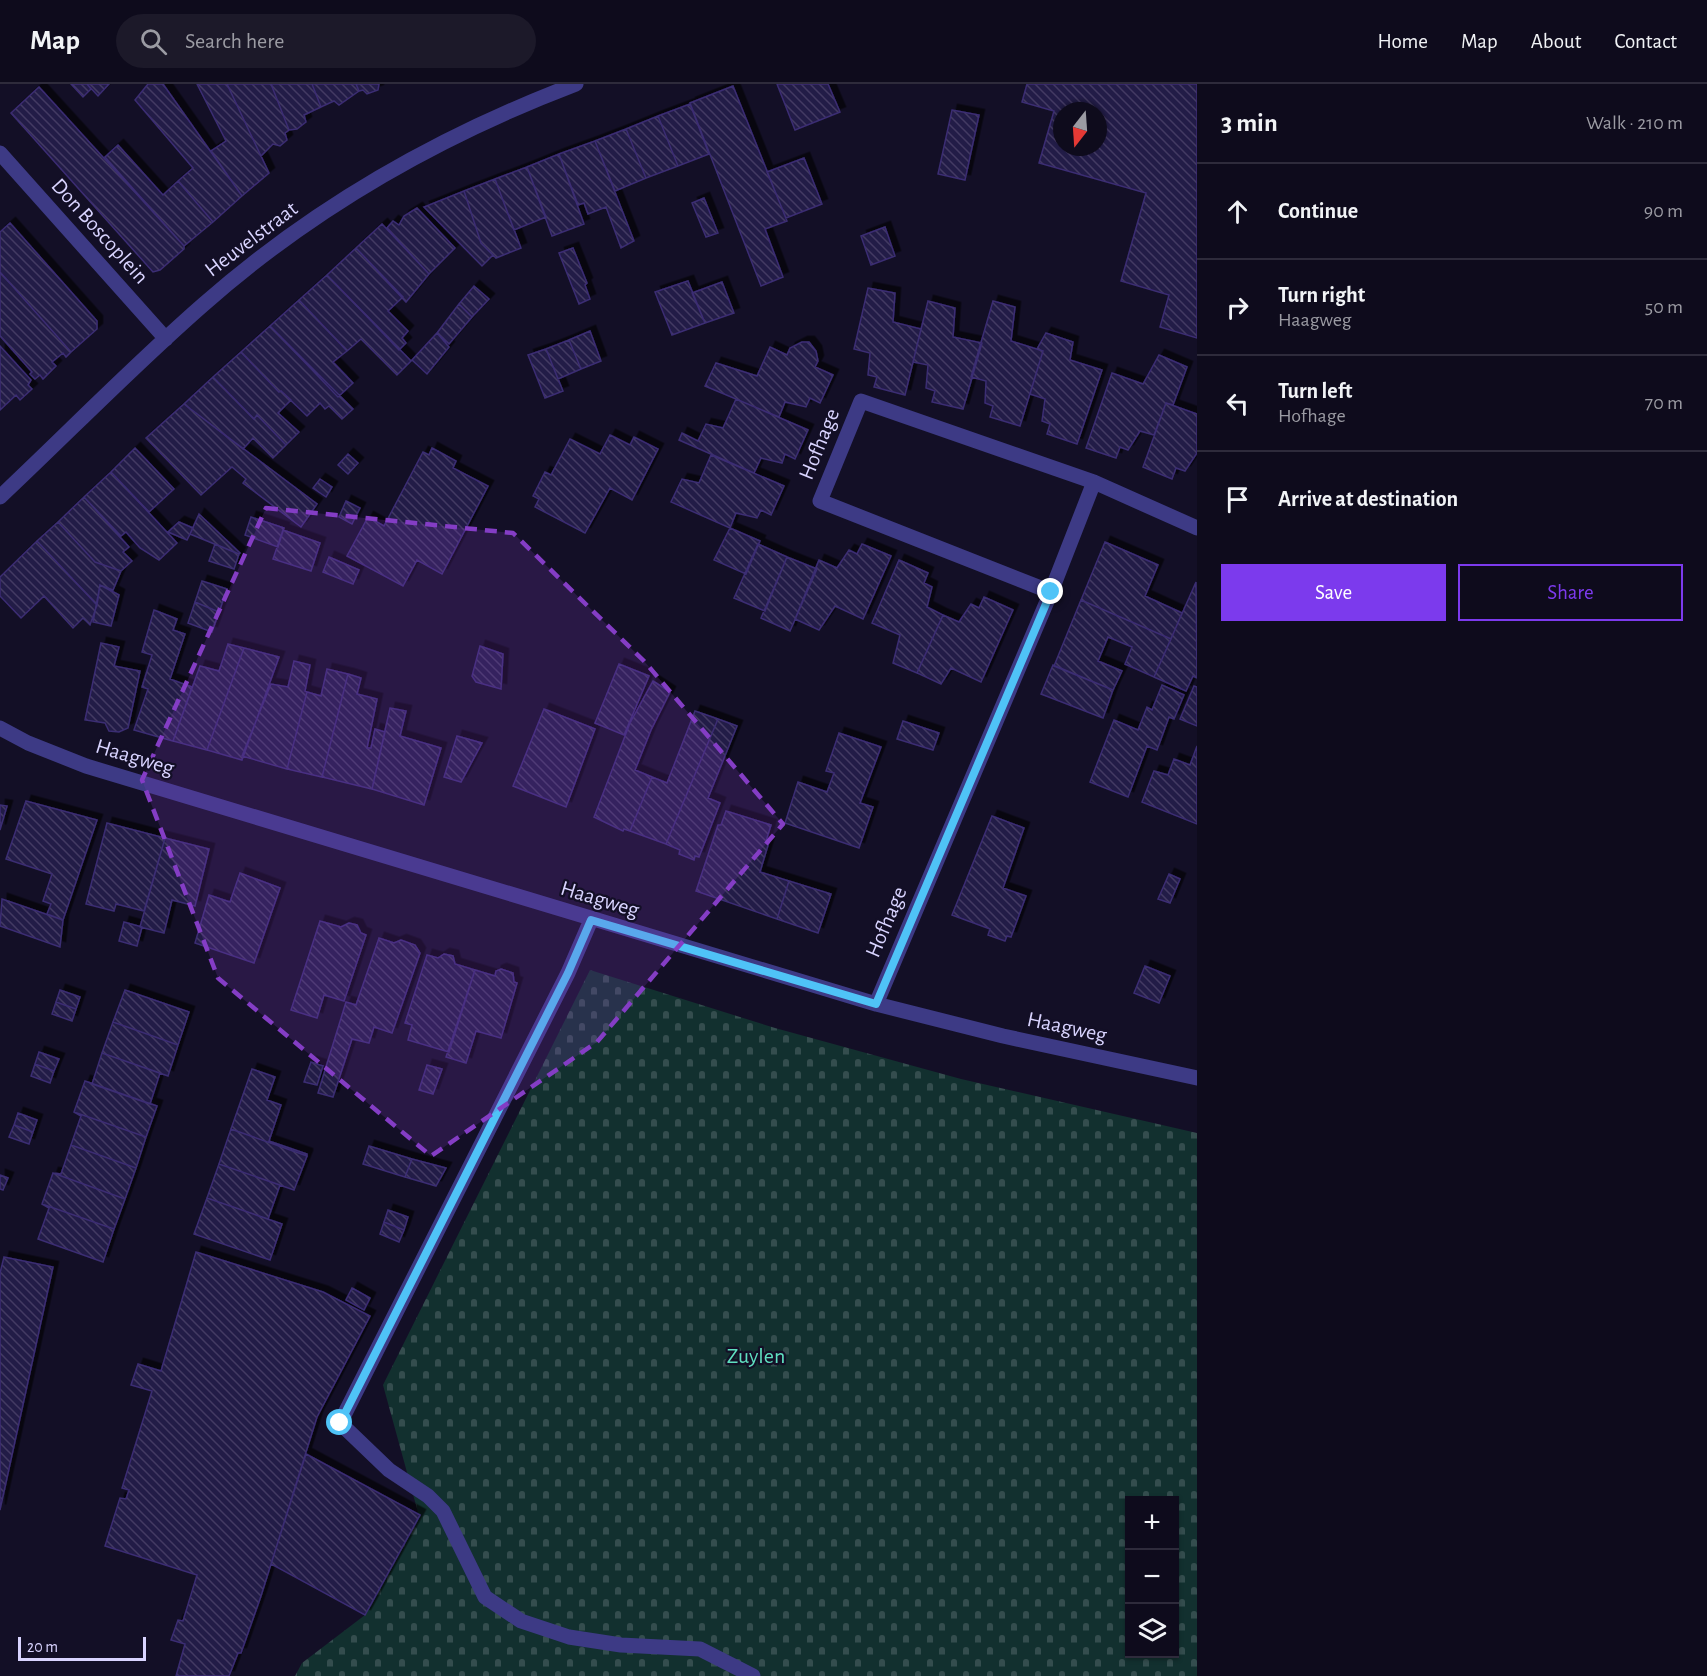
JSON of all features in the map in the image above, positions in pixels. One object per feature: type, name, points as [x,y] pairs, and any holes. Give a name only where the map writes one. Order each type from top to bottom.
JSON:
[{"type":"street","name":"Heuvelstraat","points":[[0,497],[166,339],[244,271],[318,216],[413,157],[503,112],[576,84]]},
{"type":"street","name":"Don Boscoplein","points":[[0,153],[166,339]]},
{"type":"street","name":"Hofhage","points":[[1051,592],[820,501],[861,401],[1094,482],[1197,528]]},
{"type":"street","name":"Hofhage","points":[[876,1004],[1051,592],[1094,482]]},
{"type":"street","name":"Haagweg","points":[[0,728],[28,743],[86,766],[876,1004],[1003,1036],[1197,1078]]},
{"type":"street","points":[[591,920],[568,973],[340,1423],[389,1470],[428,1496],[443,1511],[485,1597],[521,1621],[570,1637],[621,1646],[700,1650],[753,1676]]},
{"type":"highlighted area","points":[[266,508],[513,533],[644,661],[783,824],[597,1042],[431,1156],[218,978],[142,780]]},
{"type":"green space","name":"Zuylen","points":[[590,970],[775,1028],[961,1079],[1197,1133],[1197,1676],[295,1676],[302,1663],[365,1615],[419,1516],[383,1385]]},
{"type":"building","points":[[71,84],[87,84],[91,89],[83,97]]},
{"type":"building","points":[[87,84],[109,84],[98,96]]},
{"type":"building","points":[[148,84],[163,84],[242,196],[213,222],[178,181],[193,168],[135,100]]},
{"type":"building","points":[[197,84],[227,84],[269,173],[242,196],[211,151],[226,141]]},
{"type":"building","points":[[227,84],[271,84],[289,130],[285,133],[287,140],[280,146],[273,144],[261,156]]},
{"type":"building","points":[[271,84],[312,84],[321,107],[304,115],[306,122],[297,129],[289,130]]},
{"type":"building","points":[[312,84],[356,84],[359,91],[339,105],[334,101],[321,107]]},
{"type":"building","points":[[356,84],[379,84],[378,90],[367,94],[363,90],[359,91]]},
{"type":"building","points":[[777,84],[828,84],[840,112],[795,130]]},
{"type":"building","points":[[1027,84],[1197,84],[1197,338],[1160,327],[1169,295],[1121,281],[1146,193],[1039,163],[1053,114],[1053,156],[1107,156],[1107,102],[1053,102],[1053,111],[1022,102]]},
{"type":"building","points":[[733,86],[787,221],[765,229],[783,277],[761,286],[690,103]]},
{"type":"building","points":[[39,87],[184,246],[184,249],[160,270],[153,272],[11,113]]},
{"type":"building","points":[[690,104],[709,154],[678,166],[658,116]]},
{"type":"building","points":[[952,110],[979,115],[965,180],[938,174]]},
{"type":"building","points":[[658,116],[678,166],[646,178],[626,129]]},
{"type":"building","points":[[626,129],[646,178],[615,191],[595,141]]},
{"type":"building","points":[[595,141],[634,241],[621,248],[606,207],[588,214],[584,203],[578,205],[559,154]]},
{"type":"building","points":[[118,145],[163,195],[178,181],[213,222],[184,246],[105,157]]},
{"type":"building","points":[[559,154],[584,224],[552,236],[527,167]]},
{"type":"building","points":[[804,158],[822,204],[786,218],[767,172]]},
{"type":"building","points":[[527,167],[546,217],[514,230],[495,179]]},
{"type":"building","points":[[495,179],[521,248],[496,258],[481,243],[464,191]]},
{"type":"building","points":[[464,191],[481,243],[493,255],[482,266],[424,207]]},
{"type":"building","points":[[704,198],[718,233],[706,237],[692,203]]},
{"type":"building","points":[[417,208],[455,248],[429,274],[387,228],[393,221],[399,225],[404,216]]},
{"type":"building","points":[[10,223],[97,321],[97,329],[71,352],[0,272],[0,232]]},
{"type":"building","points":[[382,224],[429,274],[406,302],[356,248]]},
{"type":"building","points":[[885,227],[895,256],[871,265],[861,236]]},
{"type":"building","points":[[356,248],[403,297],[388,311],[408,331],[402,338],[406,343],[399,350],[327,275]]},
{"type":"building","points":[[573,248],[587,283],[585,285],[590,299],[579,304],[559,253]]},
{"type":"building","points":[[0,272],[71,352],[66,357],[63,353],[52,362],[56,366],[43,379],[40,375],[35,379],[30,374],[32,372],[0,336]]},
{"type":"building","points":[[327,275],[411,361],[397,375],[361,339],[347,351],[299,300]]},
{"type":"building","points":[[688,281],[705,323],[672,335],[655,292]]},
{"type":"building","points":[[722,282],[734,313],[705,323],[692,293]]},
{"type":"building","points":[[474,286],[489,299],[472,317],[459,304]]},
{"type":"building","points":[[868,288],[895,293],[893,322],[921,329],[905,395],[874,387],[877,377],[868,375],[870,353],[854,349]]},
{"type":"building","points":[[299,300],[347,351],[333,362],[353,383],[338,397],[270,326]]},
{"type":"building","points":[[928,301],[955,308],[953,337],[982,343],[963,409],[932,402],[935,391],[926,388],[928,365],[913,362]]},
{"type":"building","points":[[993,301],[1015,307],[1011,341],[1043,351],[1020,426],[990,417],[993,406],[985,403],[986,381],[971,377]]},
{"type":"building","points":[[459,304],[472,317],[449,344],[437,333]]},
{"type":"building","points":[[270,326],[353,409],[342,419],[329,406],[325,409],[320,403],[307,416],[281,391],[279,392],[241,352]]},
{"type":"building","points":[[590,331],[601,361],[581,369],[569,340]]},
{"type":"building","points":[[437,333],[449,347],[427,374],[412,360]]},
{"type":"building","points":[[1046,333],[1073,342],[1070,360],[1102,370],[1077,444],[1047,434],[1050,424],[1042,421],[1045,399],[1030,394],[1043,351],[1037,349]]},
{"type":"building","points":[[569,340],[581,369],[558,379],[546,349]]},
{"type":"building","points":[[802,342],[809,342],[816,351],[818,361],[815,367],[833,375],[820,403],[810,398],[806,407],[785,402],[779,417],[705,386],[716,363],[757,376],[770,347],[787,355],[790,348]]},
{"type":"building","points":[[0,346],[31,380],[28,385],[32,389],[20,400],[16,395],[0,410]]},
{"type":"building","points":[[546,349],[563,391],[545,398],[528,355]]},
{"type":"building","points":[[241,352],[279,392],[281,391],[291,400],[278,413],[299,432],[286,445],[257,415],[254,419],[213,377]]},
{"type":"building","points":[[1159,355],[1187,367],[1173,405],[1166,403],[1154,435],[1140,431],[1128,450],[1120,447],[1116,458],[1086,448],[1112,373],[1143,384]]},
{"type":"building","points":[[213,377],[254,419],[257,415],[286,445],[273,458],[253,438],[243,449],[184,404]]},
{"type":"building","points":[[736,399],[808,430],[795,459],[785,454],[782,463],[761,458],[754,473],[679,440],[682,433],[698,441],[706,424],[723,428]]},
{"type":"building","points":[[1166,403],[1197,414],[1197,453],[1185,471],[1176,468],[1172,479],[1143,467]]},
{"type":"building","points":[[184,404],[317,504],[301,527],[243,483],[246,479],[232,467],[201,495],[146,438]]},
{"type":"building","points":[[610,435],[630,445],[634,437],[658,449],[632,500],[610,488],[585,533],[535,507],[539,499],[533,496],[545,472],[551,475],[570,439],[600,454]]},
{"type":"building","points":[[135,448],[174,489],[149,512],[111,472]]},
{"type":"building","points":[[432,448],[456,461],[453,468],[488,486],[442,574],[417,560],[403,586],[347,556],[368,517],[384,526],[423,452],[429,455]]},
{"type":"building","points":[[348,454],[358,463],[348,474],[338,465]]},
{"type":"building","points":[[711,455],[784,486],[771,515],[761,510],[757,518],[736,513],[730,528],[671,502],[682,479],[699,483]]},
{"type":"building","points":[[111,472],[177,543],[159,560],[140,548],[126,532],[121,536],[84,497]]},
{"type":"building","points":[[320,479],[332,487],[326,497],[313,488]]},
{"type":"building","points":[[84,497],[129,547],[123,552],[132,561],[121,571],[95,562],[58,522]]},
{"type":"building","points":[[346,501],[360,508],[352,524],[339,517]]},
{"type":"building","points":[[199,514],[240,553],[190,534]]},
{"type":"building","points":[[251,517],[284,528],[278,547],[245,535]]},
{"type":"building","points":[[58,522],[95,562],[121,571],[113,590],[100,585],[97,605],[37,541]]},
{"type":"building","points":[[179,522],[193,528],[187,540],[168,532]]},
{"type":"building","points":[[730,528],[760,541],[746,574],[714,560]]},
{"type":"building","points":[[283,530],[320,543],[311,571],[273,559]]},
{"type":"building","points":[[37,541],[97,605],[90,625],[83,618],[73,628],[44,596],[21,618],[0,596],[0,577]]},
{"type":"building","points":[[1105,542],[1158,565],[1145,596],[1182,613],[1171,639],[1081,600]]},
{"type":"building","points":[[215,544],[239,554],[234,569],[209,561]]},
{"type":"building","points":[[758,544],[787,557],[765,611],[734,598]]},
{"type":"building","points":[[862,544],[891,556],[863,619],[835,606],[819,630],[795,619],[819,560],[837,568],[849,550],[857,554]]},
{"type":"building","points":[[329,557],[359,570],[353,584],[323,572]]},
{"type":"building","points":[[787,557],[817,569],[790,631],[761,618]]},
{"type":"building","points":[[899,560],[928,573],[924,583],[932,587],[927,607],[943,615],[917,673],[893,663],[900,635],[872,623]]},
{"type":"building","points":[[202,581],[227,589],[219,612],[195,602]]},
{"type":"building","points":[[1196,582],[1197,678],[1193,676],[1186,691],[1154,677]]},
{"type":"building","points":[[100,585],[119,595],[111,626],[93,622]]},
{"type":"building","points":[[984,597],[1013,610],[981,682],[951,668],[941,684],[917,673],[943,615],[959,622],[971,604],[979,608]]},
{"type":"building","points":[[1081,600],[1171,639],[1154,677],[1125,664],[1132,647],[1108,637],[1098,661],[1122,671],[1113,690],[1054,666]]},
{"type":"building","points":[[195,602],[219,612],[212,632],[188,623]]},
{"type":"building","points":[[154,610],[177,619],[173,630],[185,634],[170,679],[192,687],[173,741],[134,730],[148,689],[142,687],[152,655],[142,652]]},
{"type":"building","points":[[101,643],[119,647],[114,666],[140,671],[128,728],[119,732],[109,731],[105,723],[85,720]]},
{"type":"building","points":[[228,644],[244,648],[207,750],[173,741],[200,666],[219,671]]},
{"type":"building","points":[[480,646],[503,654],[501,689],[476,682],[472,676]]},
{"type":"building","points":[[244,648],[279,657],[242,760],[207,750]]},
{"type":"building","points":[[294,661],[310,665],[305,691],[307,692],[287,769],[242,756],[271,684],[288,687]]},
{"type":"building","points":[[619,664],[649,676],[624,735],[595,723]]},
{"type":"building","points":[[1053,665],[1113,690],[1103,718],[1041,694]]},
{"type":"building","points":[[327,669],[348,674],[322,777],[287,769],[307,692],[321,696]]},
{"type":"building","points":[[348,674],[361,678],[357,694],[377,699],[367,748],[371,748],[375,729],[385,732],[372,789],[322,777]]},
{"type":"building","points":[[653,681],[670,692],[635,770],[652,777],[630,831],[624,829],[623,831],[594,817],[630,723]]},
{"type":"building","points":[[1162,685],[1184,695],[1174,719],[1169,717],[1157,750],[1147,746],[1128,797],[1090,782],[1114,720],[1138,730],[1147,707],[1152,710]]},
{"type":"building","points":[[1194,686],[1197,687],[1197,726],[1180,719]]},
{"type":"building","points":[[390,708],[406,711],[400,736],[441,748],[424,805],[372,789]]},
{"type":"building","points":[[544,709],[595,729],[566,807],[513,786]]},
{"type":"building","points":[[695,711],[718,719],[666,844],[630,831],[652,777],[667,783]]},
{"type":"building","points":[[718,719],[737,726],[708,798],[720,803],[699,857],[695,856],[694,860],[679,854],[680,850],[666,844]]},
{"type":"building","points":[[903,721],[939,733],[933,750],[897,739]]},
{"type":"building","points":[[839,733],[881,747],[860,803],[873,807],[859,848],[785,823],[798,782],[827,792],[834,773],[826,771]]},
{"type":"building","points":[[457,736],[482,743],[461,782],[444,777]]},
{"type":"building","points":[[1197,746],[1197,824],[1142,802],[1154,771],[1168,775],[1174,759],[1190,765]]},
{"type":"building","points":[[26,801],[97,820],[63,920],[47,914],[51,904],[43,901],[52,874],[6,859]]},
{"type":"building","points":[[0,805],[7,806],[0,830]]},
{"type":"building","points":[[726,811],[771,825],[766,841],[769,842],[760,872],[789,881],[777,919],[696,891],[718,825],[721,825]]},
{"type":"building","points":[[992,816],[1024,828],[1003,888],[1026,896],[1011,937],[1007,936],[1005,941],[988,935],[990,929],[952,915]]},
{"type":"building","points":[[107,823],[165,838],[144,911],[116,904],[114,911],[86,904]]},
{"type":"building","points":[[165,838],[209,849],[195,906],[172,900],[164,933],[140,927]]},
{"type":"building","points":[[240,873],[280,888],[254,963],[195,943],[209,895],[230,902]]},
{"type":"building","points":[[1169,874],[1180,879],[1170,903],[1158,899]]},
{"type":"building","points":[[789,881],[831,894],[818,933],[777,919]]},
{"type":"building","points":[[2,899],[63,920],[60,947],[0,926]]},
{"type":"building","points":[[320,921],[341,927],[349,923],[357,925],[361,933],[366,935],[344,1001],[324,995],[317,1018],[291,1010]]},
{"type":"building","points":[[124,922],[142,927],[137,946],[119,941]]},
{"type":"building","points":[[379,938],[394,943],[401,940],[415,945],[420,953],[392,1033],[374,1027],[369,1043],[352,1039],[333,1097],[318,1093],[346,1002],[356,1005]]},
{"type":"building","points":[[444,954],[453,956],[455,964],[475,970],[449,1052],[408,1040],[412,1025],[405,1023],[427,955],[438,958]]},
{"type":"building","points":[[1145,966],[1170,976],[1159,1003],[1134,993]]},
{"type":"building","points":[[501,969],[513,973],[514,982],[517,983],[501,1038],[476,1031],[466,1063],[446,1057],[475,970],[495,976],[496,971]]},
{"type":"building","points":[[60,990],[80,997],[76,1009],[56,1002]]},
{"type":"building","points":[[125,990],[189,1012],[178,1045],[113,1022]]},
{"type":"building","points":[[56,1002],[76,1009],[72,1021],[52,1014]]},
{"type":"building","points":[[113,1022],[178,1045],[168,1076],[102,1053]]},
{"type":"building","points":[[39,1052],[59,1059],[54,1071],[35,1064]]},
{"type":"building","points":[[102,1053],[160,1073],[150,1104],[92,1084]]},
{"type":"building","points":[[311,1062],[323,1066],[317,1085],[304,1082]]},
{"type":"building","points":[[35,1064],[54,1071],[50,1083],[31,1076]]},
{"type":"building","points":[[427,1065],[442,1069],[433,1094],[419,1090]]},
{"type":"building","points":[[252,1069],[275,1077],[267,1100],[281,1105],[269,1141],[307,1154],[307,1156],[231,1129]]},
{"type":"building","points":[[85,1081],[157,1106],[146,1137],[74,1112]]},
{"type":"building","points":[[74,1112],[146,1137],[136,1168],[71,1145],[81,1116]]},
{"type":"building","points":[[18,1113],[37,1120],[33,1132],[14,1125]]},
{"type":"building","points":[[14,1125],[33,1132],[29,1144],[9,1137]]},
{"type":"building","points":[[231,1129],[307,1156],[294,1190],[219,1164]]},
{"type":"building","points":[[71,1145],[136,1168],[125,1199],[53,1173],[61,1174]]},
{"type":"building","points":[[369,1146],[412,1159],[405,1177],[363,1164]]},
{"type":"building","points":[[412,1159],[446,1168],[436,1186],[405,1177]]},
{"type":"building","points":[[219,1164],[280,1185],[268,1219],[207,1198]]},
{"type":"building","points":[[53,1173],[125,1199],[114,1229],[42,1204]]},
{"type":"building","points":[[0,1175],[8,1178],[3,1190],[0,1189]]},
{"type":"building","points":[[207,1198],[282,1224],[270,1260],[194,1234]]},
{"type":"building","points":[[42,1204],[114,1229],[103,1262],[38,1239],[49,1208]]},
{"type":"building","points":[[388,1210],[408,1217],[404,1230],[384,1222]]},
{"type":"building","points":[[384,1222],[404,1230],[399,1242],[380,1234]]},
{"type":"building","points":[[196,1252],[323,1292],[370,1316],[317,1417],[261,1596],[241,1653],[238,1653],[229,1676],[176,1676],[185,1644],[171,1640],[178,1620],[183,1621],[197,1575],[105,1546],[120,1498],[126,1499],[129,1490],[122,1488],[152,1391],[131,1385],[138,1364],[161,1371]]},
{"type":"building","points":[[4,1257],[53,1267],[0,1510],[0,1273]]},
{"type":"building","points":[[352,1288],[370,1298],[364,1310],[346,1300]]},
{"type":"building","points":[[306,1454],[420,1515],[365,1615],[271,1564]]},
{"type":"route","points":[[340,1423],[568,973],[591,920],[876,1004],[1051,592]]}]
